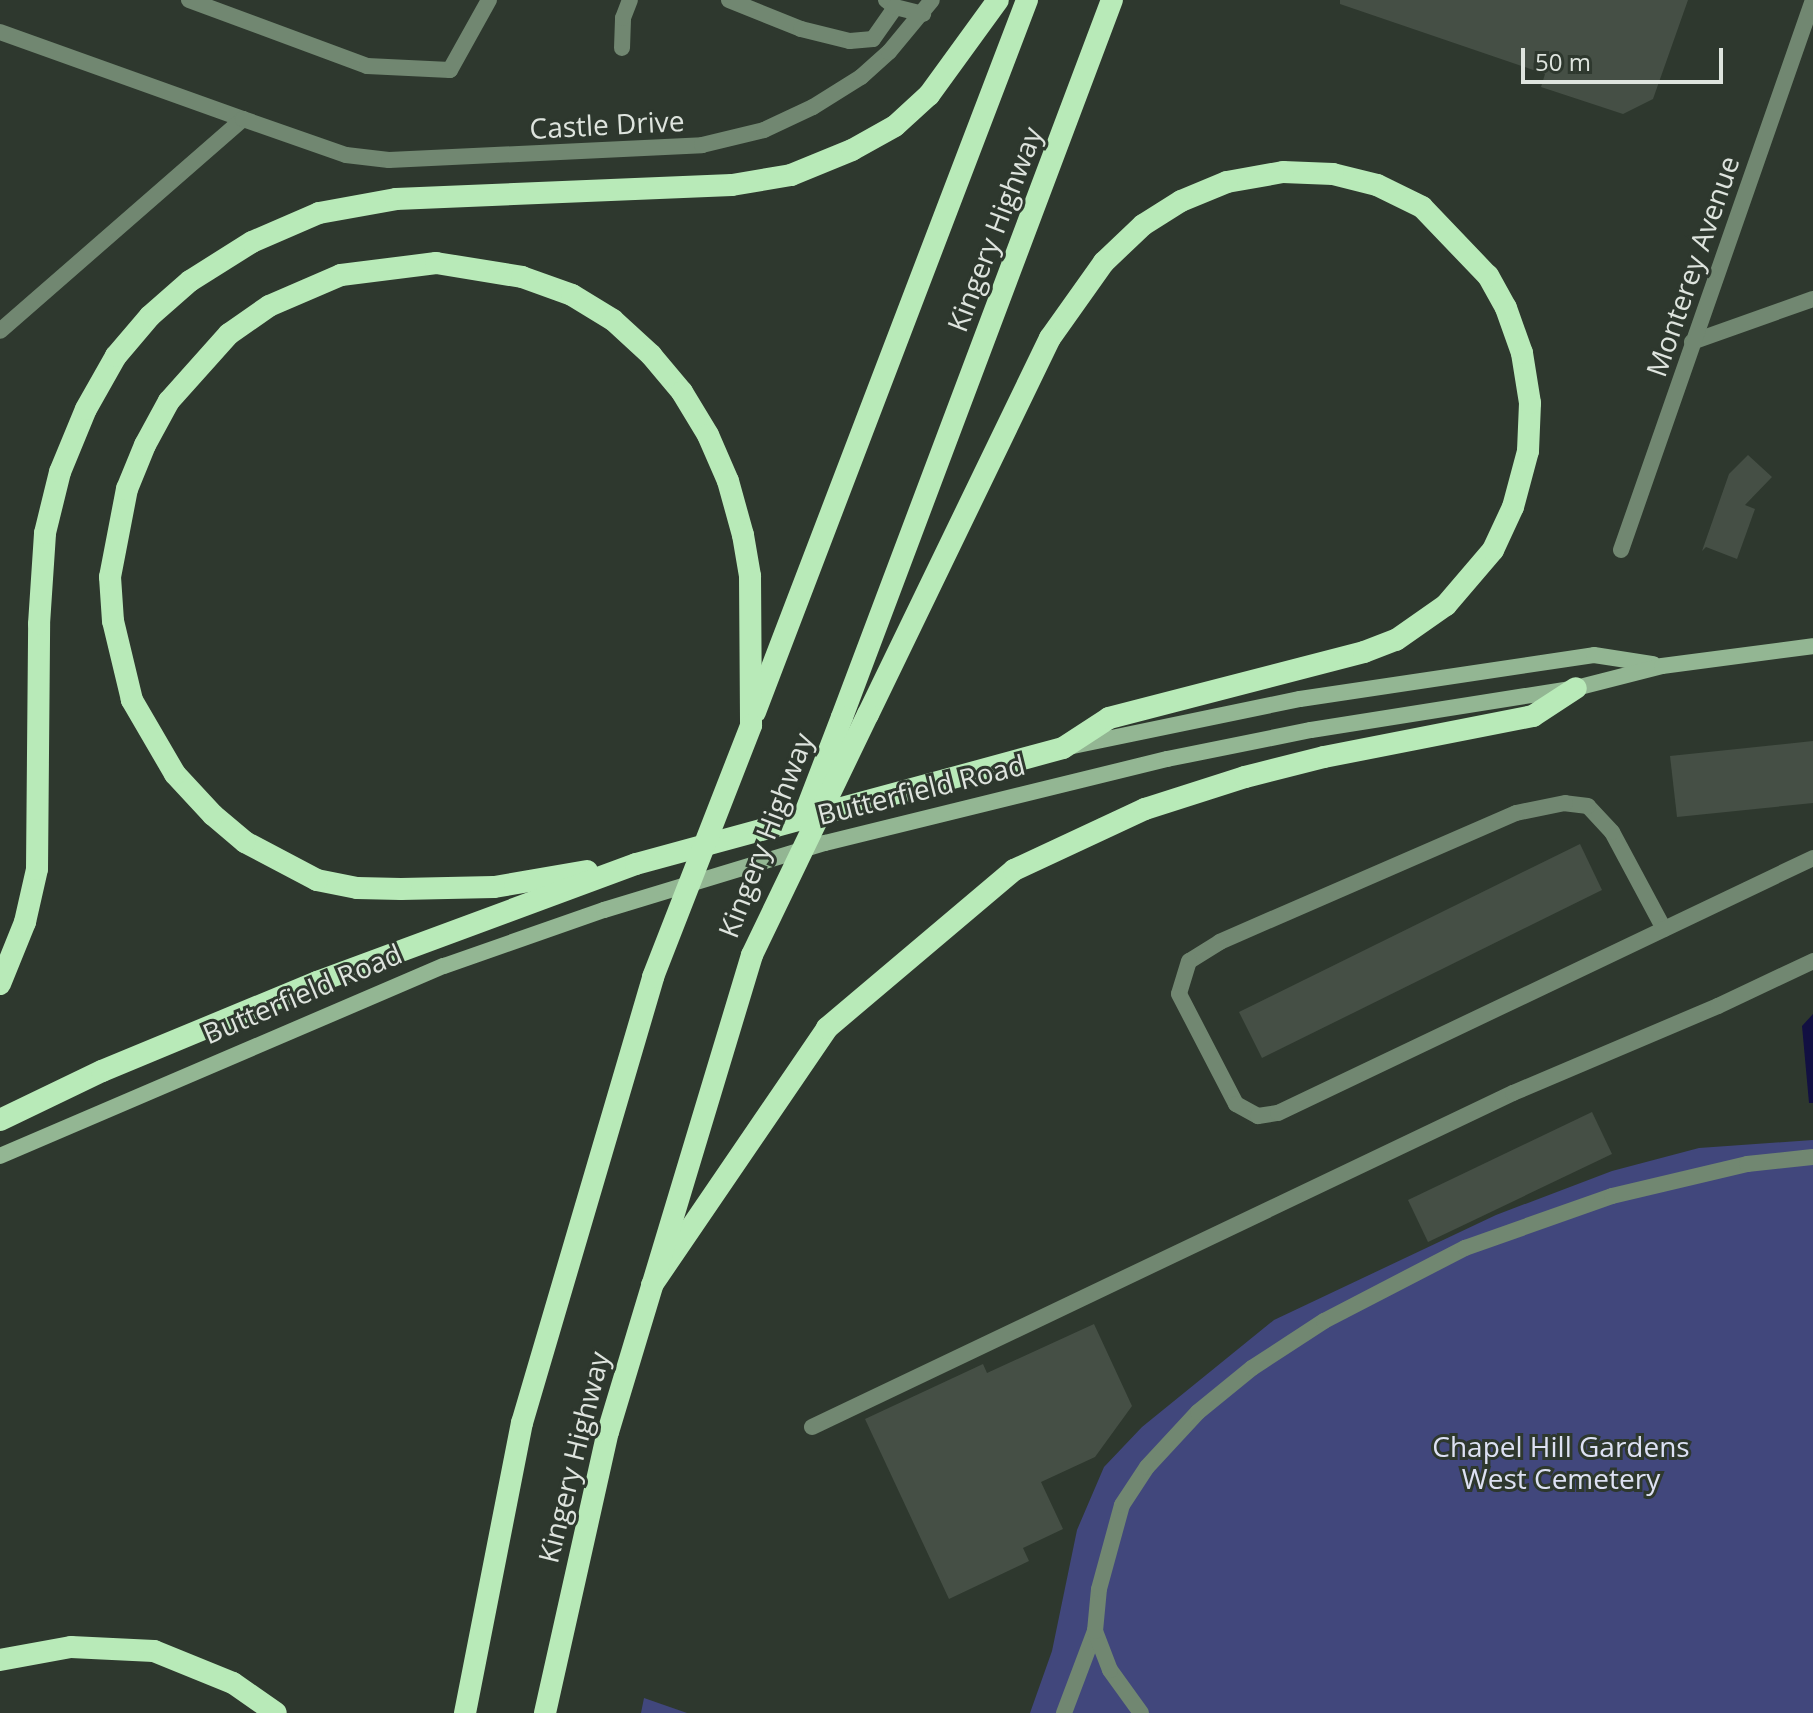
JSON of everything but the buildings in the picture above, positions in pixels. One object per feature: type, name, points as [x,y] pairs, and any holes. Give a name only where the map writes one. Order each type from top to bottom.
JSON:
[{"type":"highway","points":[[0,984],[25,922],[37,869],[39,624],[49,518],[60,472],[86,409],[116,356],[150,316],[190,281],[252,242],[319,213],[396,199],[732,185],[791,175],[852,150],[895,126],[929,95],[998,0]]},
{"type":"highway","name":"Kingery Highway","points":[[465,1713],[522,1423],[653,977],[1027,0]]},
{"type":"highway","name":"Kingery Highway","points":[[545,1713],[608,1432],[752,955],[1112,0]]},
{"type":"highway","points":[[752,955],[1050,338],[1104,262],[1143,225],[1181,201],[1227,182],[1283,172],[1333,174],[1377,185],[1422,207],[1488,276],[1506,308],[1522,353],[1530,403],[1528,451],[1513,507],[1493,550],[1446,605],[1396,640],[1364,652],[1109,718],[1063,748]]},
{"type":"highway","points":[[636,864],[494,887],[357,888],[317,880],[245,842],[213,815],[175,774],[132,700],[113,621],[110,577],[117,534],[133,474],[169,401],[195,369],[229,334],[269,306],[341,275],[386,267],[436,263],[522,277],[572,295],[613,320],[651,355],[682,392],[708,435],[728,481],[743,535],[750,576],[751,725]]},
{"type":"highway","points":[[652,1285],[827,1028],[1014,870],[1145,809],[1245,777],[1324,757],[1533,716],[1576,688]]},
{"type":"highway","name":"Butterfield Road","points":[[0,1120],[102,1071],[317,982],[636,864],[1063,748]]},
{"type":"highway","points":[[0,1660],[71,1647],[154,1651],[233,1683],[276,1713]]},
{"type":"highway","points":[[554,1663],[559,1713]]},
{"type":"main road","name":"Butterfield Road","points":[[0,1156],[444,966],[604,910],[825,843],[1181,756],[1311,730],[1576,688],[1662,666],[1813,646]]},
{"type":"main road","name":"Butterfield Road","points":[[1063,748],[1300,699],[1594,655],[1662,666]]},
{"type":"street","points":[[189,0],[218,5],[367,66],[450,70],[489,0]]},
{"type":"street","points":[[622,48],[623,18],[630,0]]},
{"type":"street","points":[[729,0],[801,29],[850,41],[873,39],[890,4],[927,7]]},
{"type":"street","name":"Monterey Avenue","points":[[1621,550],[1813,0]]},
{"type":"street","name":"Castle Drive","points":[[0,32],[346,155],[389,160],[702,145],[764,130],[813,107],[861,77],[927,7]]},
{"type":"street","points":[[0,331],[243,119]]},
{"type":"street","points":[[1692,342],[1813,299]]},
{"type":"street","points":[[1664,929],[1612,832],[1588,806],[1565,803],[1516,813],[1220,942],[1189,961],[1179,994],[1236,1104],[1258,1116],[1278,1113],[1813,858]]},
{"type":"street","points":[[812,1427],[1513,1093],[1718,1006],[1813,961]]},
{"type":"street","points":[[1064,1713],[1095,1631],[1102,1575],[1122,1505],[1147,1467],[1198,1412],[1252,1368],[1324,1321],[1465,1248],[1612,1196],[1747,1164],[1813,1157]]},
{"type":"street","points":[[1095,1631],[1110,1670],[1141,1713]]},
{"type":"green space","name":"Chapel Hill Gardens West Cemetery","points":[[1813,1140],[1813,1713],[1030,1713],[1052,1651],[1077,1530],[1104,1467],[1142,1427],[1274,1320],[1496,1215],[1612,1171],[1699,1148]]},
{"type":"green space","points":[[644,1698],[687,1713],[641,1713]]},
{"type":"shaded area","points":[[1813,1014],[1813,1103],[1809,1103],[1802,1026]]}]
